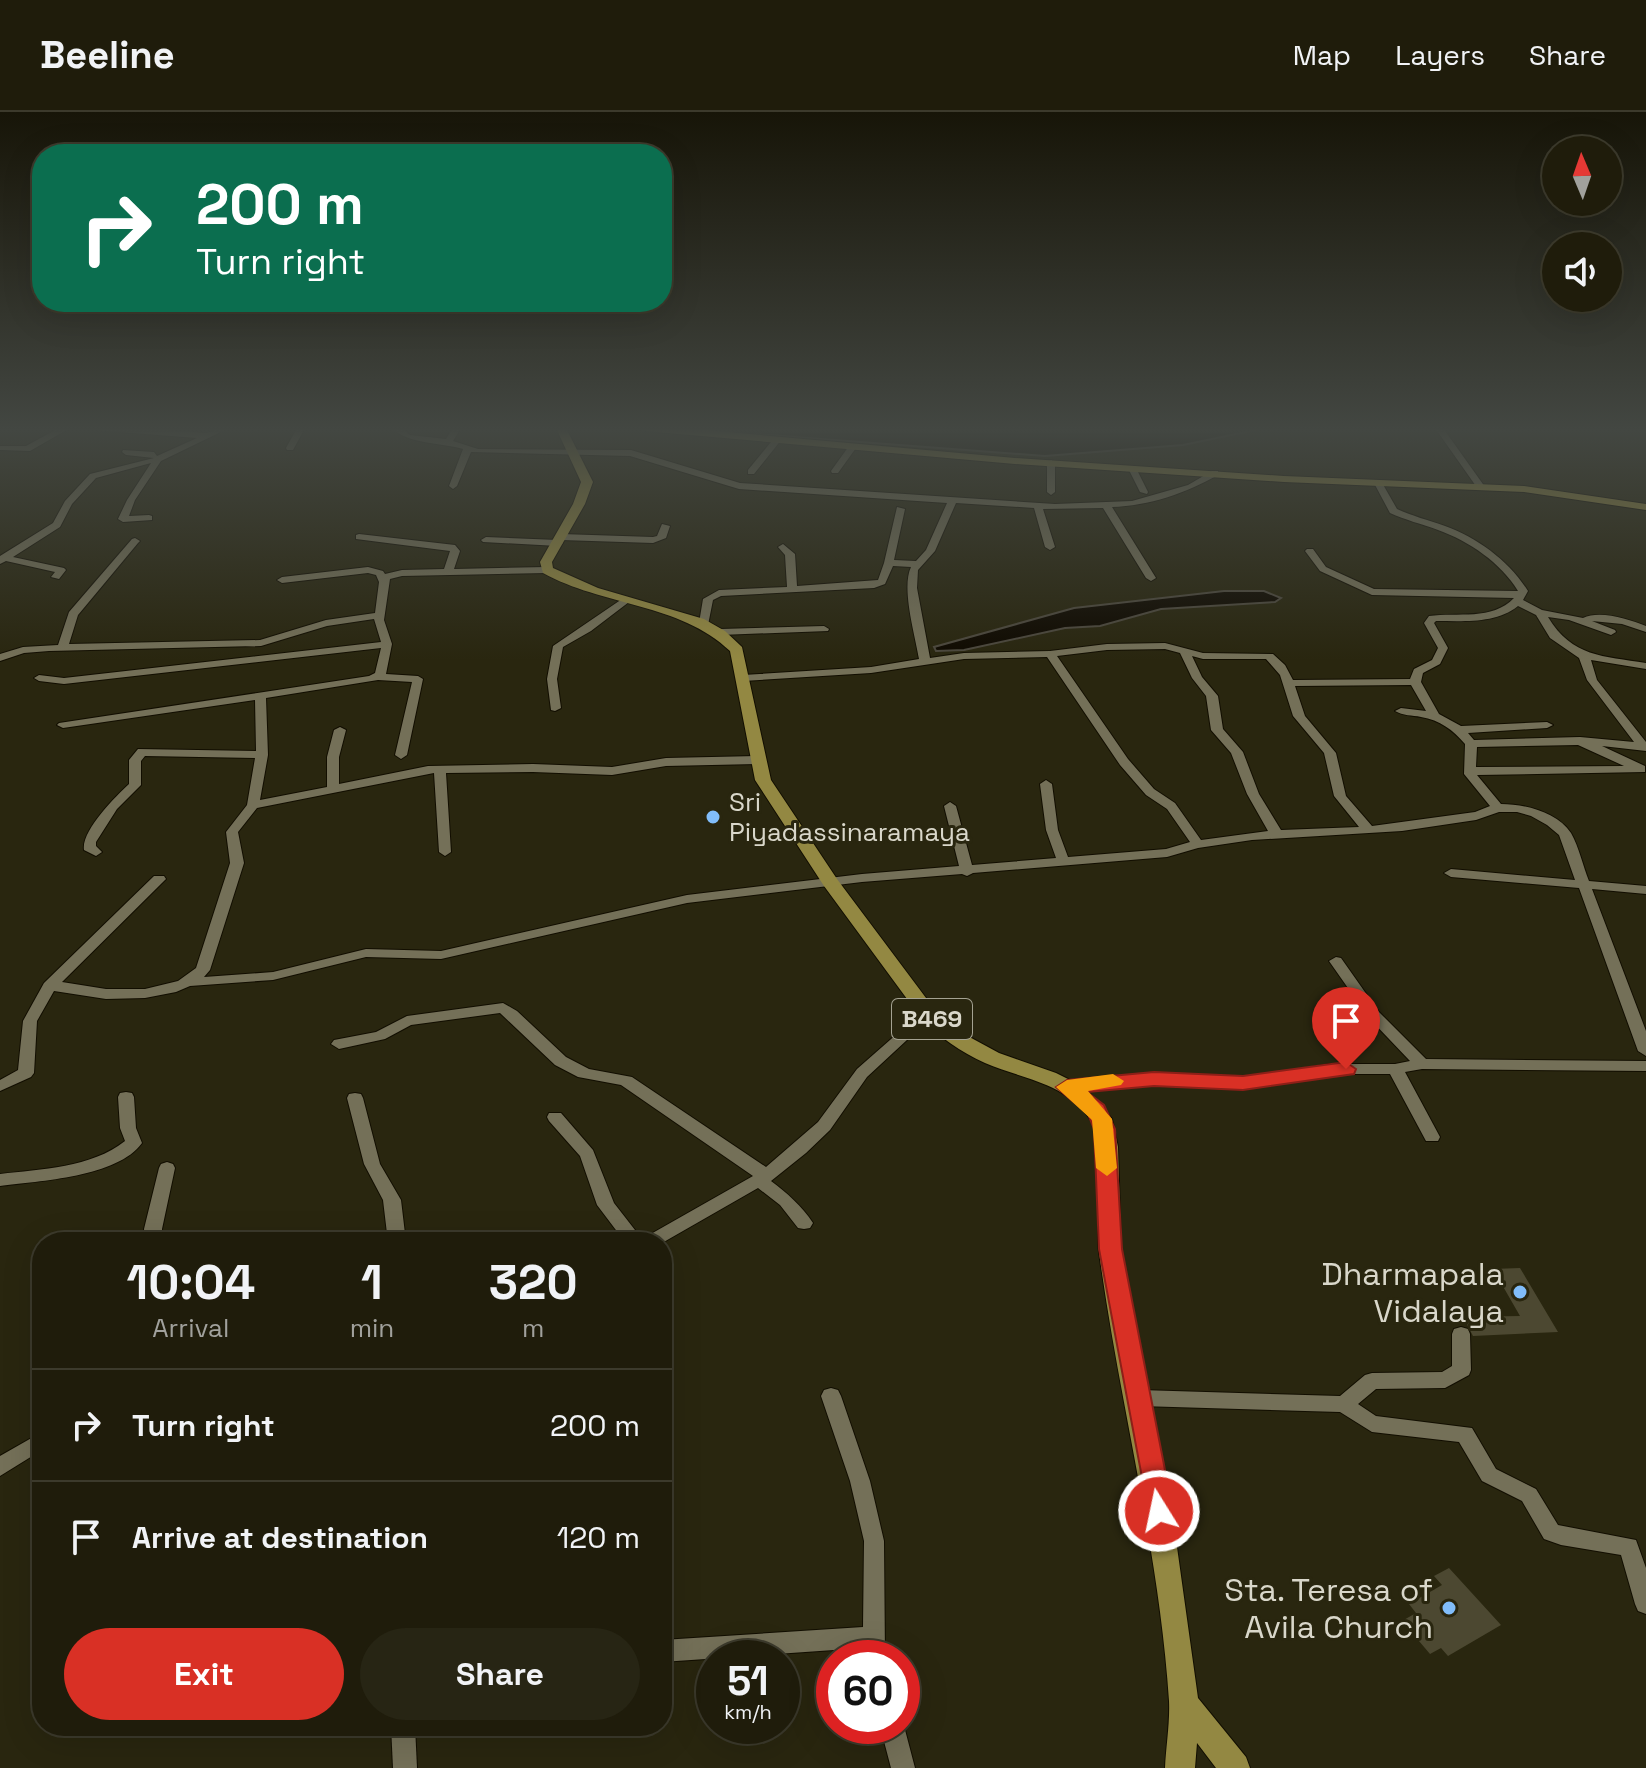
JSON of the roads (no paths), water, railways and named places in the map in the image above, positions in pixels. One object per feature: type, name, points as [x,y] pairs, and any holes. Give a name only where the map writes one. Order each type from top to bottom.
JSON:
[{"type":"main road","points":[[576,505],[546,562],[547,570],[625,600],[712,628]]},
{"type":"main road","name":"B469","points":[[712,628],[737,650],[763,780],[830,882],[928,1014],[944,1031],[992,1058],[1067,1087],[1084,1098],[1102,1119],[1107,1147],[1107,1226],[1159,1511],[1184,1704]]},
{"type":"main road","points":[[1180,1768],[1184,1704]]},
{"type":"main road","points":[[1184,1704],[1235,1768]]},
{"type":"street","points":[[2,560],[57,525],[68,505]]},
{"type":"street","points":[[129,505],[123,519],[149,518]]},
{"type":"street","points":[[925,661],[912,588],[916,564],[930,551],[951,505]]},
{"type":"street","points":[[1028,505],[1114,505]]},
{"type":"street","points":[[1390,505],[1393,511],[1445,529],[1476,546],[1518,582],[1520,598]]},
{"type":"street","points":[[1038,506],[1050,547]]},
{"type":"street","points":[[1107,507],[1151,578]]},
{"type":"street","points":[[824,629],[712,628],[712,595],[879,584],[889,563],[900,509]]},
{"type":"street","points":[[486,540],[653,540],[661,538],[665,526]]},
{"type":"street","points":[[359,537],[452,547],[455,551],[448,573]]},
{"type":"street","points":[[63,647],[73,614],[135,541]]},
{"type":"street","points":[[783,547],[790,554],[792,589]]},
{"type":"street","points":[[1310,551],[1323,569],[1372,592],[1520,598],[1540,613],[1554,636],[1584,656],[1646,666]]},
{"type":"street","points":[[2,560],[61,570],[56,577]]},
{"type":"street","points":[[327,574],[332,563]]},
{"type":"street","points":[[889,563],[916,564]]},
{"type":"street","points":[[279,593],[285,567]]},
{"type":"street","points":[[383,580],[402,573],[547,570]]},
{"type":"street","points":[[282,580],[376,571],[383,580],[379,615],[387,644],[378,677]]},
{"type":"street","points":[[1433,714],[1415,682],[1418,671],[1436,662],[1443,648],[1429,623],[1433,618],[1489,616],[1520,598]]},
{"type":"street","points":[[555,708],[552,679],[558,646],[625,600]]},
{"type":"street","points":[[1540,613],[1623,621],[1646,629]]},
{"type":"street","points":[[0,658],[23,650],[63,647],[261,643],[326,623],[379,615]]},
{"type":"street","points":[[1571,617],[1611,632]]},
{"type":"street","points":[[39,678],[64,681],[387,644]]},
{"type":"street","points":[[743,678],[871,670],[964,656],[1165,646],[1203,656],[1269,656],[1290,683],[1292,701],[1302,721],[1326,746],[1334,761],[1335,785],[1342,799],[1369,830]]},
{"type":"street","points":[[1185,652],[1197,678],[1212,696],[1217,730],[1237,752],[1253,794],[1275,831]]},
{"type":"street","points":[[1050,654],[1124,762],[1150,792],[1171,806],[1197,843]]},
{"type":"street","points":[[1584,656],[1592,680],[1645,747]]},
{"type":"street","points":[[63,725],[378,677],[418,679],[401,755]]},
{"type":"street","points":[[1290,683],[1415,682]]},
{"type":"street","points":[[192,982],[203,970],[237,863],[232,832],[253,805],[262,755],[260,696]]},
{"type":"street","points":[[1401,711],[1433,714],[1460,730],[1471,744],[1471,771],[1482,792],[1498,808]]},
{"type":"street","points":[[1460,730],[1547,725]]},
{"type":"street","points":[[333,788],[333,757],[340,730]]},
{"type":"street","points":[[1471,744],[1580,741],[1645,747]]},
{"type":"street","points":[[1471,771],[1641,769],[1580,741]]},
{"type":"street","points":[[96,852],[89,847],[90,842],[112,807],[135,785],[135,760],[142,752],[262,755]]},
{"type":"street","points":[[253,805],[402,774],[533,768],[612,771],[666,762],[757,760]]},
{"type":"street","points":[[440,771],[445,852]]},
{"type":"street","points":[[1046,784],[1052,830],[1064,863]]},
{"type":"street","points":[[950,806],[967,872]]},
{"type":"street","points":[[49,986],[71,985],[106,994],[159,991],[192,982],[273,976],[366,953],[441,955],[645,906],[830,882],[1167,853],[1197,843],[1275,831],[1369,830],[1481,815],[1498,808],[1541,815],[1555,822],[1565,834],[1646,1051]]},
{"type":"street","points":[[1451,873],[1646,890]]},
{"type":"street","points":[[0,1086],[26,1073],[30,1021],[49,986],[159,879]]},
{"type":"street","points":[[1336,961],[1374,1015],[1422,1064]]},
{"type":"street","points":[[339,1044],[380,1036],[407,1021],[503,1008],[518,1017],[555,1058],[600,1078],[626,1081],[762,1178],[804,1223]]},
{"type":"street","points":[[667,1232],[762,1178],[824,1126],[862,1073],[928,1014]]},
{"type":"street","points":[[1067,1087],[1154,1079],[1243,1083],[1331,1069],[1395,1069],[1422,1064],[1646,1066]]},
{"type":"street","points":[[1395,1069],[1432,1137]]},
{"type":"street","points":[[0,1180],[53,1172],[123,1155],[134,1143],[128,1128],[126,1097]]},
{"type":"street","points":[[355,1098],[372,1164],[392,1200],[396,1232]]},
{"type":"street","points":[[555,1117],[587,1154],[606,1205],[627,1232]]},
{"type":"street","points":[[153,1232],[167,1168]]},
{"type":"street","points":[[1344,1404],[1372,1381],[1445,1380],[1462,1370],[1461,1334]]},
{"type":"street","points":[[831,1396],[860,1481],[874,1541],[873,1640]]},
{"type":"street","points":[[1140,1398],[1344,1404],[1372,1424],[1465,1434],[1483,1468],[1529,1495],[1551,1532],[1629,1547],[1646,1604]]},
{"type":"street","points":[[0,1467],[32,1446]]},
{"type":"street","points":[[672,1651],[816,1649]]},
{"type":"street","points":[[403,1736],[405,1768]]},
{"type":"street","points":[[897,1744],[903,1768]]},
{"type":"place","name":"Sri Piyadassinaramaya","points":[[713,817]]},
{"type":"place","name":"Dharmapala Vidalaya","points":[[1520,1292]]},
{"type":"place","name":"Sta. Teresa of Avila Church","points":[[1449,1608]]}]
